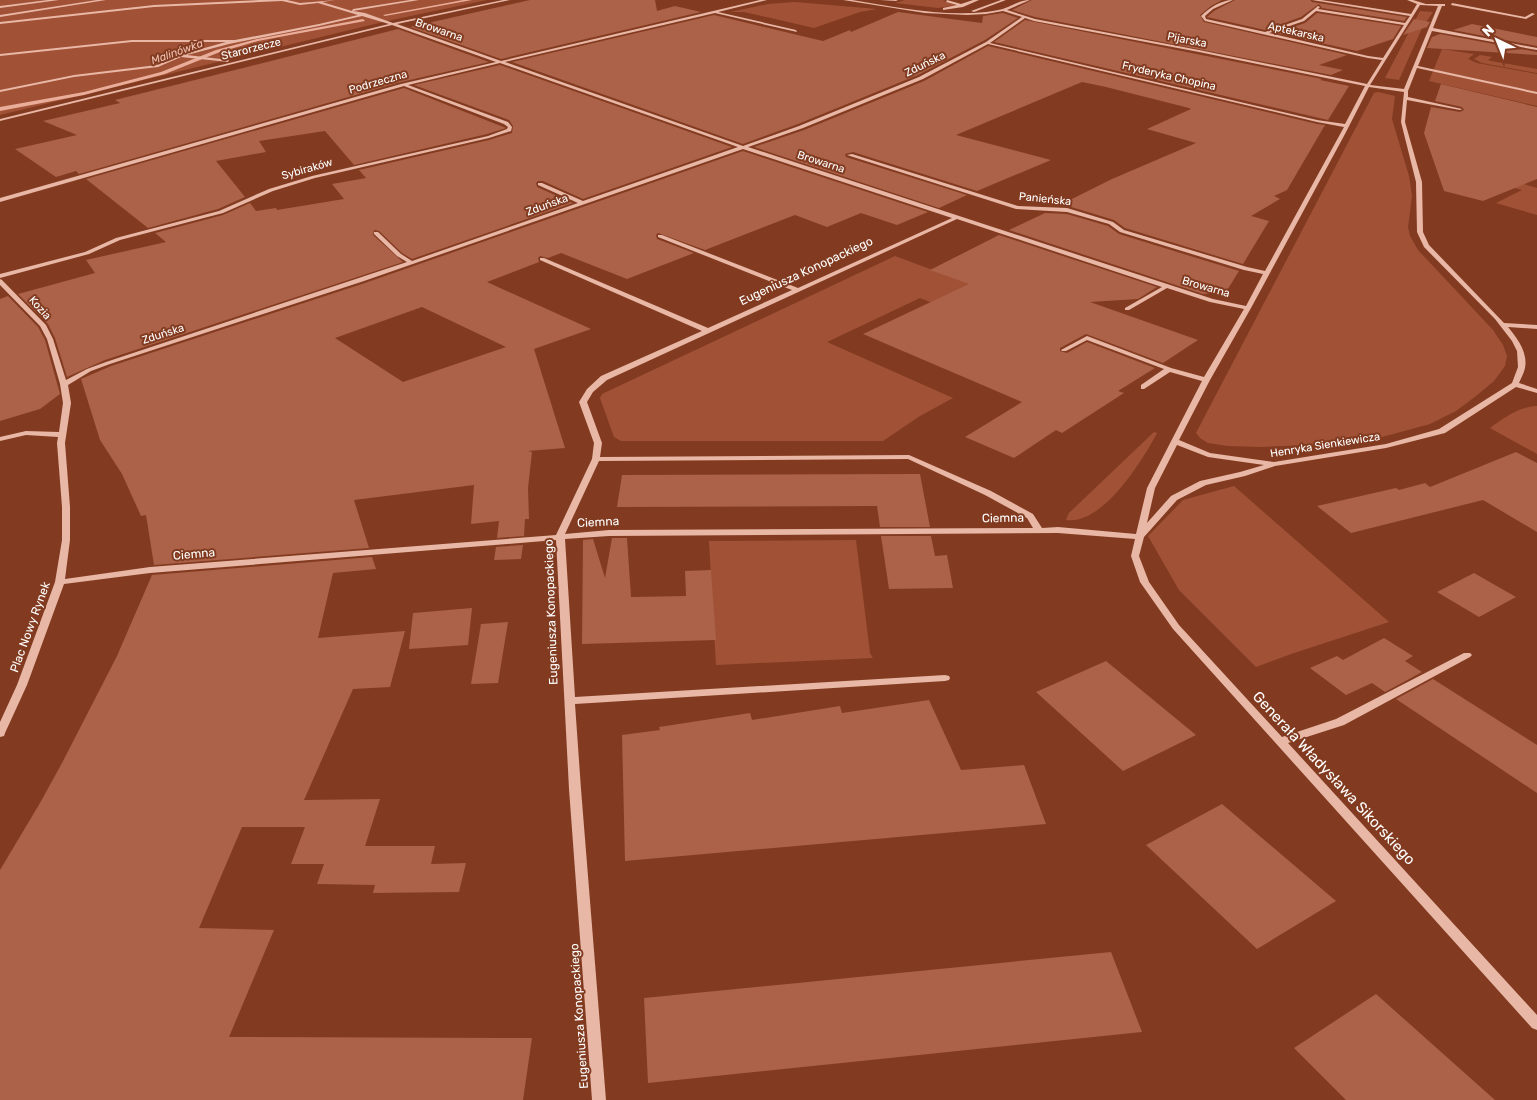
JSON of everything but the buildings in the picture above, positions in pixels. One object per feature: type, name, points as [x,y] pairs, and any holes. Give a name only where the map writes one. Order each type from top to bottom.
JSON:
[{"type":"street","points":[[0,8],[60,0]]},
{"type":"street","points":[[0,15],[104,0]]},
{"type":"street","points":[[0,23],[102,10],[242,0]]},
{"type":"street","points":[[236,1],[282,0],[300,4],[334,0]]},
{"type":"street","points":[[350,11],[417,0]]},
{"type":"street","name":"Starorzecze","points":[[0,120],[393,24],[508,0]]},
{"type":"street","name":"Podrzeczna","points":[[0,200],[403,85],[766,0]]},
{"type":"street","points":[[845,0],[893,2],[955,13],[976,14],[1003,10],[1028,0]]},
{"type":"street","points":[[882,0],[938,10],[972,11],[1004,0]]},
{"type":"street","points":[[938,10],[962,6],[977,0]]},
{"type":"street","points":[[1205,20],[1203,16],[1208,11],[1231,0]]},
{"type":"street","points":[[1314,0],[1411,15]]},
{"type":"street","points":[[1409,0],[1419,4],[1440,6],[1456,0]]},
{"type":"street","points":[[947,1],[962,6]]},
{"type":"street","points":[[987,2],[995,3]]},
{"type":"street","points":[[1264,34],[1294,24],[1316,10],[1324,2]]},
{"type":"street","points":[[1451,2],[1526,18],[1534,16]]},
{"type":"street","points":[[320,3],[364,14],[393,24]]},
{"type":"street","points":[[1138,537],[1151,488],[1206,380],[1248,308],[1367,86],[1419,4]]},
{"type":"street","points":[[1440,6],[1405,94],[1403,122],[1420,182],[1420,232],[1426,246],[1503,326],[1520,351],[1522,367],[1515,384],[1537,391]]},
{"type":"street","name":"Pijarska","points":[[1003,10],[1024,17],[1367,86]]},
{"type":"street","points":[[1316,10],[1406,24]]},
{"type":"street","points":[[715,12],[796,31]]},
{"type":"street","points":[[0,91],[74,76],[158,66],[181,56],[234,41],[325,25],[364,14]]},
{"type":"street","name":"Zduńska","points":[[64,384],[89,370],[108,363],[412,263],[801,127],[883,95],[987,43],[1024,17]]},
{"type":"street","name":"Aptekarska","points":[[1205,20],[1384,59]]},
{"type":"street","name":"Browarna","points":[[393,24],[742,147],[1167,286],[1212,300],[1248,308]]},
{"type":"street","points":[[1430,29],[1537,49]]},
{"type":"street","points":[[0,54],[132,41],[234,41]]},
{"type":"street","name":"Fryderyka Chopina","points":[[987,43],[1317,121],[1347,126]]},
{"type":"street","points":[[181,56],[228,61]]},
{"type":"street","points":[[1416,66],[1537,93]]},
{"type":"street","name":"Sybiraków","points":[[0,276],[87,253],[118,240],[221,212],[271,190],[314,177],[489,137],[509,130],[510,127],[506,123],[403,85]]},
{"type":"street","points":[[1367,86],[1460,109]]},
{"type":"street","name":"Panieńska","points":[[850,155],[1018,208],[1067,210],[1110,223],[1122,231],[1246,269],[1267,273]]},
{"type":"street","points":[[540,184],[582,203]]},
{"type":"street","name":"Eugeniusza Konopackiego","points":[[599,1100],[569,701],[560,536],[596,458],[598,443],[583,402],[590,391],[604,378],[958,217]]},
{"type":"street","points":[[376,232],[398,255],[412,263]]},
{"type":"street","points":[[660,236],[798,290]]},
{"type":"street","points":[[542,259],[708,331]]},
{"type":"street","name":"Kozia","points":[[0,281],[43,325],[50,339],[64,384]]},
{"type":"street","points":[[1127,309],[1167,286]]},
{"type":"street","points":[[1503,326],[1537,327]]},
{"type":"street","points":[[1064,350],[1087,338],[1169,369],[1206,380]]},
{"type":"street","points":[[1144,387],[1169,369]]},
{"type":"street","name":"Plac Nowy Rynek","points":[[0,733],[22,685],[60,582],[66,540],[66,507],[61,443],[67,403],[64,384]]},
{"type":"street","name":"Henryka Sienkiewicza","points":[[1138,537],[1174,498],[1203,483],[1274,464],[1386,446],[1442,430],[1515,384]]},
{"type":"street","points":[[0,439],[26,433],[63,435]]},
{"type":"street","points":[[1174,441],[1208,455],[1274,464]]},
{"type":"street","points":[[596,458],[909,457],[988,493],[1030,516],[1039,530]]},
{"type":"street","name":"Ciemna","points":[[60,582],[150,570],[609,533],[1058,530],[1138,537]]},
{"type":"street","name":"Generała Władysława Sikorskiego","points":[[1138,537],[1135,556],[1146,582],[1162,608],[1207,663],[1537,1024]]},
{"type":"street","points":[[1280,742],[1340,722],[1467,655]]},
{"type":"street","points":[[569,701],[945,678]]},
{"type":"shaded area","points":[[0,0],[487,0],[387,21],[0,115]]},
{"type":"shaded area","points":[[905,0],[947,0],[943,1],[957,5],[938,8],[895,3]]},
{"type":"shaded area","points":[[795,2],[877,9],[860,12],[814,28],[744,12],[730,12],[768,4]]},
{"type":"shaded area","points":[[1420,11],[1433,12],[1422,28],[1399,80],[1385,78]]},
{"type":"shaded area","points":[[1442,49],[1474,54],[1468,59],[1477,63],[1537,74],[1537,106],[1429,81]]},
{"type":"shaded area","points":[[1480,55],[1492,57],[1488,60],[1491,61],[1537,69],[1537,73],[1482,63],[1474,59]]},
{"type":"shaded area","points":[[1378,92],[1395,96],[1392,119],[1409,176],[1412,196],[1408,227],[1410,236],[1418,250],[1493,330],[1503,345],[1507,356],[1505,366],[1494,381],[1456,411],[1430,424],[1360,443],[1260,447],[1208,443],[1196,433],[1374,93]]},
{"type":"shaded area","points":[[1486,173],[1537,188],[1537,215],[1496,203],[1522,190],[1471,175]]},
{"type":"shaded area","points":[[895,256],[1081,325],[1041,346],[920,298],[827,342],[953,398],[920,416],[883,441],[621,441],[614,437],[600,398],[602,394]]},
{"type":"shaded area","points":[[1537,406],[1537,454],[1490,428],[1518,410]]},
{"type":"shaded area","points":[[1154,432],[1157,433],[1142,459],[1120,489],[1107,502],[1094,512],[1080,519],[1066,520],[1069,513]]},
{"type":"shaded area","points":[[1234,486],[1389,622],[1256,667],[1179,590],[1148,536],[1183,500]]},
{"type":"shaded area","points":[[856,540],[870,653],[873,658],[716,665],[709,541]]},
{"type":"waterway","name":"Malinówka","points":[[385,15],[470,0]]},
{"type":"waterway","name":"Malinówka","points":[[0,109],[84,93],[163,73],[218,51],[257,40],[363,20]]}]
